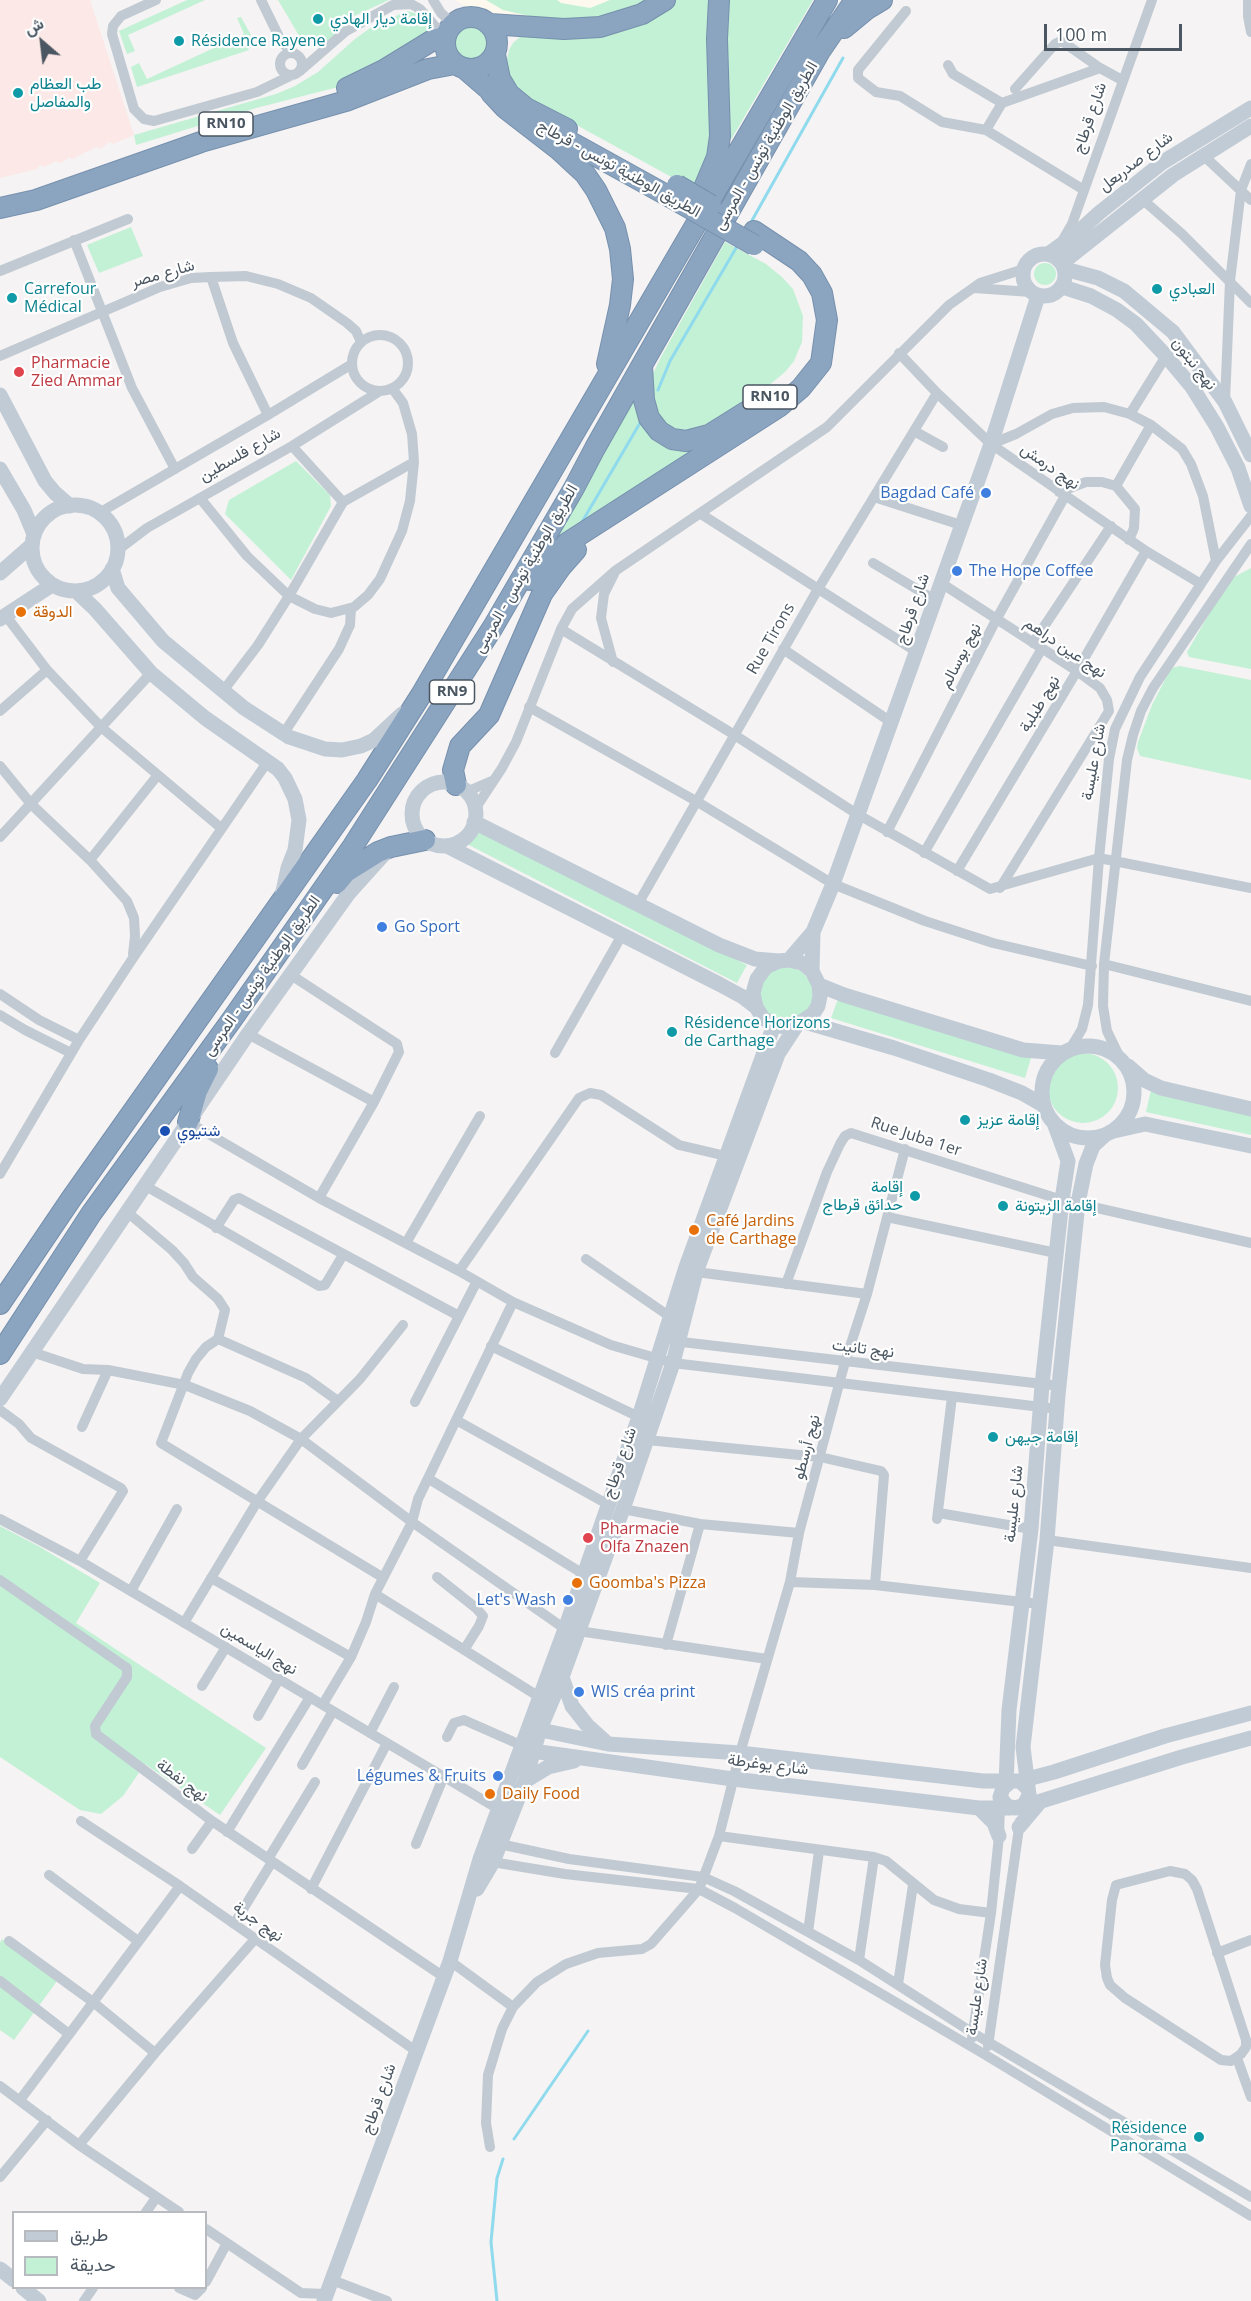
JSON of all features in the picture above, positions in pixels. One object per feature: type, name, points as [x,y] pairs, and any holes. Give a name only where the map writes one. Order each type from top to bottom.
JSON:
[{"type":"highway","points":[[642,14],[659,0]]},
{"type":"highway","name":"RN10","points":[[0,195],[33,188],[198,132],[332,94],[371,77],[448,32],[464,18],[478,17],[490,24],[564,30],[600,27],[642,14],[665,0]]},
{"type":"highway","points":[[678,255],[688,221],[709,181],[717,157],[720,136],[717,39],[719,0]]},
{"type":"highway","name":"الطريق الوطنية تونس - المرسى","points":[[0,1304],[71,1199],[367,780],[421,694],[827,0]]},
{"type":"highway","name":"الطريق الوطنية تونس - المرسى","points":[[0,1354],[91,1214],[274,960],[388,793],[493,627],[820,51],[855,0]]},
{"type":"highway","points":[[820,51],[849,24],[882,0]]},
{"type":"highway","points":[[490,24],[498,39],[495,55],[500,80],[509,94],[526,108],[673,191]]},
{"type":"highway","name":"الطريق الوطنية تونس - قرطاج","points":[[448,32],[447,54],[491,93],[522,116],[673,191],[754,238],[795,274],[812,303],[816,322],[814,343],[806,361],[794,376],[772,395],[709,435],[686,441],[672,439],[659,430],[649,418],[644,400],[642,366]]},
{"type":"highway","name":"RN10","points":[[0,208],[36,200],[201,142],[346,101],[428,69],[460,66],[482,67],[495,55]]},
{"type":"highway","points":[[491,93],[505,108],[558,149],[585,174],[596,190],[615,228],[623,279],[620,305],[603,381]]},
{"type":"highway","points":[[493,627],[535,573],[567,543],[780,406],[801,388],[821,363],[827,320],[822,293],[812,275],[799,261],[754,238]]},
{"type":"highway","points":[[461,788],[453,770],[460,746],[489,715],[542,594],[561,567],[585,542],[651,490]]},
{"type":"highway","points":[[274,960],[346,872],[391,846],[424,840]]},
{"type":"highway","points":[[188,1122],[197,1091],[233,1018]]},
{"type":"street","points":[[156,0],[121,16],[113,26],[112,34],[134,109],[144,119],[154,121],[257,92],[270,86],[296,73],[346,31],[383,9],[411,4],[420,9],[435,26],[448,32]]},
{"type":"street","points":[[261,0],[282,42],[296,54],[302,63],[296,73]]},
{"type":"street","points":[[433,0],[448,32]]},
{"type":"street","name":"شارع قرطاج","points":[[1054,250],[1072,224],[1152,0]]},
{"type":"street","points":[[1248,0],[1251,32]]},
{"type":"street","points":[[906,11],[858,70],[858,78],[876,92],[900,96],[942,122],[986,130],[1084,190]]},
{"type":"street","points":[[282,42],[279,63],[284,73],[296,73]]},
{"type":"street","points":[[1015,88],[1059,42],[1063,42],[1100,68],[1122,80]]},
{"type":"street","points":[[270,86],[285,54],[325,49]]},
{"type":"street","points":[[948,65],[953,74],[1002,103]]},
{"type":"street","points":[[986,130],[1002,103],[1100,68]]},
{"type":"street","name":"شارع صدربعل","points":[[1054,250],[1162,162],[1251,108]]},
{"type":"street","name":"شارع صدربعل","points":[[1064,266],[1142,199],[1203,155],[1251,126]]},
{"type":"street","points":[[1203,155],[1251,200]]},
{"type":"street","points":[[1225,402],[1230,281],[1240,190],[1251,164]]},
{"type":"street","points":[[1142,199],[1182,234],[1251,303]]},
{"type":"street","points":[[0,271],[128,219]]},
{"type":"street","points":[[74,240],[132,388],[175,469]]},
{"type":"street","points":[[495,780],[461,788],[439,783],[431,785],[418,795],[412,811],[414,827],[424,840],[439,846],[447,846],[462,840],[468,834],[475,816],[495,780],[516,742],[561,629],[572,609],[615,571],[827,427],[949,305],[980,283],[1024,269],[1033,257],[1054,250],[1056,257],[1064,266],[1066,278],[1063,287],[1052,295],[974,288]]},
{"type":"street","name":"نهج نبتون","points":[[1064,266],[1124,291],[1173,332],[1225,402],[1251,455]]},
{"type":"street","points":[[1024,269],[1025,285],[1035,294]]},
{"type":"street","points":[[211,276],[233,343],[268,415]]},
{"type":"street","name":"شارع مصر","points":[[0,356],[160,287],[211,276],[246,276],[278,284],[311,298],[338,315],[356,331],[361,342]]},
{"type":"street","name":"نهج نبتون","points":[[1063,287],[1091,296],[1117,310],[1136,324],[1166,356],[1192,387],[1217,427],[1238,468],[1251,506]]},
{"type":"street","name":"شارع قرطاج","points":[[784,960],[813,932],[833,884],[991,444],[1035,294]]},
{"type":"street","points":[[386,335],[394,338],[405,351],[408,368],[405,376],[393,387],[380,390],[364,385],[354,372],[352,364],[356,348],[361,342],[369,337],[386,335]]},
{"type":"street","name":"نهج درمش","points":[[899,353],[991,444],[1146,551],[1202,584]]},
{"type":"street","points":[[1130,414],[1166,356]]},
{"type":"street","name":"شارع فلسطين","points":[[99,513],[352,364]]},
{"type":"street","points":[[201,498],[247,556],[289,596],[315,609],[331,613],[351,608],[368,595],[391,558],[402,531],[410,501],[414,462],[412,434],[403,404],[393,387]]},
{"type":"street","name":"شارع فلسطين","points":[[118,550],[147,528],[292,446],[380,390]]},
{"type":"street","name":"Rue Tirons","points":[[638,904],[733,734],[937,393]]},
{"type":"street","points":[[0,395],[45,481],[70,506]]},
{"type":"street","points":[[991,444],[1016,434],[1052,414],[1073,408],[1104,407],[1130,414],[1151,425],[1182,449],[1191,464],[1203,496],[1216,561]]},
{"type":"street","points":[[1116,486],[1151,425]]},
{"type":"street","points":[[914,430],[944,447]]},
{"type":"street","points":[[292,446],[343,502]]},
{"type":"street","points":[[223,691],[258,645],[343,502],[414,462]]},
{"type":"street","points":[[0,469],[24,510],[33,539],[37,568],[43,578],[52,585],[64,590],[76,591],[99,584],[112,569],[118,550],[115,532],[109,521],[88,507],[70,506],[50,513],[40,522],[33,539],[0,573]]},
{"type":"street","points":[[1062,494],[1086,482],[1102,482],[1116,486],[1135,509],[1134,528],[1130,540]]},
{"type":"street","name":"نهج بوسالم","points":[[887,832],[1062,494]]},
{"type":"street","points":[[874,497],[961,525]]},
{"type":"street","points":[[701,513],[916,652]]},
{"type":"street","name":"شارع عليسة","points":[[1066,1051],[1082,1029],[1086,1016],[1109,759],[1115,729],[1140,677],[1216,561],[1251,516]]},
{"type":"street","points":[[924,853],[1037,646],[1111,526]]},
{"type":"street","name":"شارع عليسة","points":[[1123,1061],[1107,1031],[1104,1015],[1104,964],[1127,760],[1141,711],[1172,658],[1251,544]]},
{"type":"street","name":"نهج طبلبة","points":[[957,871],[1146,551]]},
{"type":"street","points":[[873,563],[935,600]]},
{"type":"street","points":[[112,569],[118,588],[163,641],[244,708],[284,733],[307,744],[325,749],[342,750],[361,746],[374,740],[421,694]]},
{"type":"street","points":[[613,662],[601,618],[604,594],[615,571]]},
{"type":"street","name":"نهج عين دراهم","points":[[941,583],[1077,671],[1100,688],[1107,700],[1109,711],[1000,888]]},
{"type":"street","points":[[52,585],[3,617],[47,670],[101,727],[221,828]]},
{"type":"street","points":[[76,591],[95,609],[151,673],[205,718],[278,769],[290,787],[296,799],[299,820],[295,850],[280,902]]},
{"type":"street","points":[[284,733],[339,649],[350,626],[351,608]]},
{"type":"street","points":[[561,629],[733,734],[857,814],[990,889],[1099,858],[1251,888]]},
{"type":"street","points":[[783,649],[891,722]]},
{"type":"street","points":[[0,711],[47,670]]},
{"type":"street","points":[[0,837],[151,673]]},
{"type":"street","points":[[529,707],[696,801],[833,884],[924,921],[993,943],[1092,966]]},
{"type":"street","points":[[0,1174],[70,1053],[268,761]]},
{"type":"street","points":[[0,766],[32,804],[90,860],[127,901],[134,918],[133,958]]},
{"type":"street","points":[[90,860],[157,776]]},
{"type":"street","points":[[461,788],[475,816],[719,945],[755,959],[802,963],[816,978],[855,998],[1023,1050],[1043,1053],[1066,1051],[1091,1045],[1111,1051],[1144,1080],[1161,1088],[1251,1109]]},
{"type":"street","points":[[0,1399],[248,1034],[349,893],[391,846]]},
{"type":"street","points":[[447,846],[744,997],[756,1007],[763,1018],[774,1025],[786,1027],[801,1023],[894,1048],[989,1080],[1022,1093],[1043,1106]]},
{"type":"street","name":"شارع قرطاج","points":[[813,932],[816,978]]},
{"type":"street","points":[[555,1053],[622,935]]},
{"type":"street","points":[[756,1007],[753,993],[757,979],[766,967],[784,960]]},
{"type":"street","points":[[1104,964],[1251,1001]]},
{"type":"street","points":[[291,975],[397,1044],[399,1052],[374,1102],[319,1198]]},
{"type":"street","points":[[801,1023],[818,1006],[816,978]]},
{"type":"street","points":[[0,994],[39,1020],[79,1040]]},
{"type":"street","points":[[0,1015],[70,1053]]},
{"type":"street","name":"شارع قرطاج","points":[[494,1843],[500,1810],[535,1728],[562,1677],[585,1575],[646,1440],[673,1363],[696,1272],[778,1054],[801,1023]]},
{"type":"street","name":"شارع قرطاج","points":[[535,1728],[541,1698],[572,1631],[616,1507],[639,1417],[669,1316],[774,1025]]},
{"type":"street","points":[[248,1034],[374,1102]]},
{"type":"street","points":[[1066,1051],[1051,1063],[1044,1076],[1041,1091],[1043,1106],[1054,1123],[1062,1130],[1083,1138],[1145,1124],[1251,1146]]},
{"type":"street","points":[[1108,1133],[1127,1116],[1134,1095],[1131,1074],[1123,1061]]},
{"type":"street","points":[[459,1271],[579,1098],[590,1093],[601,1095],[679,1145],[726,1156]]},
{"type":"street","points":[[406,1243],[480,1116]]},
{"type":"street","points":[[188,1122],[319,1198],[459,1271],[476,1283],[513,1302],[611,1345],[673,1363],[1058,1409]]},
{"type":"street","name":"شارع عليسة","points":[[1017,1795],[1006,1756],[1042,1407],[1042,1385],[1068,1161],[1054,1123]]},
{"type":"street","name":"Rue Juba 1er","points":[[786,1284],[827,1172],[845,1136],[855,1133],[1062,1200],[1251,1243]]},
{"type":"street","name":"شارع عليسة","points":[[970,2047],[991,1913],[999,1836],[1017,1795],[1047,1540],[1059,1386],[1078,1203],[1093,1146],[1108,1133]]},
{"type":"street","name":"نهج أرسطو","points":[[699,1889],[719,1836],[740,1753],[790,1582],[799,1533],[845,1362],[867,1294],[905,1149]]},
{"type":"street","points":[[144,1185],[319,1286],[325,1285],[343,1255]]},
{"type":"street","points":[[216,1228],[234,1200],[239,1198],[459,1316]]},
{"type":"street","points":[[126,1211],[172,1250],[193,1277],[218,1299],[226,1314],[218,1339],[206,1347],[196,1359],[160,1443],[382,1577]]},
{"type":"street","points":[[887,1217],[1056,1253]]},
{"type":"street","points":[[586,1259],[669,1316]]},
{"type":"street","points":[[696,1272],[867,1294]]},
{"type":"street","points":[[415,1402],[476,1283]]},
{"type":"street","points":[[302,1765],[366,1622],[382,1577],[412,1522],[418,1499],[513,1302]]},
{"type":"street","points":[[184,1623],[257,1502],[301,1439],[360,1379],[403,1325]]},
{"type":"street","name":"نهج تانيت","points":[[663,1338],[678,1342],[1059,1386]]},
{"type":"street","points":[[218,1339],[306,1378],[338,1401]]},
{"type":"street","points":[[491,1346],[639,1417]]},
{"type":"street","points":[[32,1352],[83,1369],[108,1370],[184,1385],[250,1411],[301,1439],[412,1522],[572,1631],[767,1659]]},
{"type":"street","points":[[82,1427],[108,1370]]},
{"type":"street","points":[[952,1397],[938,1516],[1030,1529]]},
{"type":"street","points":[[0,1410],[19,1424],[31,1438],[123,1491],[80,1562]]},
{"type":"street","points":[[456,1420],[616,1507],[700,1524],[799,1533]]},
{"type":"street","points":[[646,1440],[820,1457],[881,1471],[884,1475],[875,1585]]},
{"type":"street","points":[[429,1479],[585,1575]]},
{"type":"street","points":[[131,1591],[177,1509]]},
{"type":"street","name":"نهج الياسمين","points":[[0,1519],[131,1591],[500,1810]]},
{"type":"street","points":[[666,1645],[700,1524]]},
{"type":"street","points":[[1047,1540],[1251,1568]]},
{"type":"street","points":[[437,1577],[483,1616],[464,1650]]},
{"type":"street","points":[[211,1578],[351,1657]]},
{"type":"street","name":"نهج نفطة","points":[[0,1580],[127,1668],[127,1677],[95,1726],[96,1734],[227,1832],[444,1977]]},
{"type":"street","points":[[790,1582],[875,1585],[1039,1604]]},
{"type":"street","points":[[375,1594],[541,1698]]},
{"type":"street","points":[[202,1686],[226,1647]]},
{"type":"street","points":[[562,1677],[572,1706],[587,1725],[608,1744]]},
{"type":"street","points":[[258,1716],[279,1679]]},
{"type":"street","points":[[370,1733],[394,1687]]},
{"type":"street","points":[[227,1832],[310,1697]]},
{"type":"street","name":"شارع يوغرطة","points":[[1017,1795],[1054,1773],[1165,1736],[1251,1713]]},
{"type":"street","points":[[447,1737],[454,1723],[464,1720],[526,1749]]},
{"type":"street","name":"شارع يوغرطة","points":[[535,1728],[608,1744],[740,1753],[983,1781],[1017,1795]]},
{"type":"street","name":"شارع يوغرطة","points":[[526,1749],[733,1779],[979,1808],[1017,1795],[1251,1738]]},
{"type":"street","points":[[311,1889],[387,1743]]},
{"type":"street","points":[[1023,1747],[1035,1767],[1054,1773]]},
{"type":"street","name":"شارع قرطاج","points":[[327,2292],[450,1961],[465,1909],[525,1781],[526,1749]]},
{"type":"street","points":[[983,1781],[995,1780],[1004,1772],[1006,1756]]},
{"type":"street","points":[[525,1781],[548,1767],[593,1758]]},
{"type":"street","points":[[416,1844],[443,1778]]},
{"type":"street","points":[[234,1924],[315,1782]]},
{"type":"street","points":[[1017,1795],[1019,1827]]},
{"type":"street","points":[[979,1808],[994,1823],[999,1836]]},
{"type":"street","name":"نهج جربة","points":[[81,1821],[180,1886],[416,2051]]},
{"type":"street","points":[[192,1849],[212,1821]]},
{"type":"street","name":"شارع عليسة","points":[[984,2054],[989,2042],[1019,1827]]},
{"type":"street","points":[[719,1836],[874,1857],[886,1861],[934,1900],[947,1906],[991,1913]]},
{"type":"street","points":[[494,1843],[569,1859],[703,1877],[734,1891],[859,1960],[973,2033],[1251,2197]]},
{"type":"street","points":[[808,1932],[819,1851]]},
{"type":"street","points":[[859,1960],[874,1857]]},
{"type":"street","points":[[487,1861],[565,1874],[699,1889],[984,2054],[1251,2216]]},
{"type":"street","points":[[1170,1871],[1185,1874],[1192,1880],[1197,1889],[1246,2040],[1246,2047],[1238,2058],[1231,2061],[1221,2060],[1125,1998],[1110,1985],[1106,1965],[1112,1900],[1116,1885],[1170,1871]]},
{"type":"street","points":[[48,1875],[138,1941]]},
{"type":"street","points":[[898,1984],[913,1885]]},
{"type":"street","points":[[20,2100],[180,1886]]},
{"type":"street","points":[[490,2147],[486,2123],[488,2075],[502,2029],[513,2007],[537,1982],[566,1964],[598,1953],[642,1949],[651,1944],[699,1889]]},
{"type":"street","points":[[79,2145],[155,2053],[255,1939]]},
{"type":"street","points":[[1217,1953],[1251,1940]]},
{"type":"street","points":[[9,1941],[93,2002],[155,2053]]},
{"type":"street","points":[[450,1961],[513,2007]]},
{"type":"street","points":[[0,1981],[69,2034]]},
{"type":"street","points":[[1238,2058],[1251,2097]]},
{"type":"street","points":[[0,2086],[79,2145],[177,2211]]},
{"type":"street","points":[[0,2177],[47,2120]]},
{"type":"street","points":[[147,2211],[156,2198]]},
{"type":"street","points":[[207,2230],[301,2293],[327,2292],[387,2301]]},
{"type":"street","points":[[207,2280],[227,2243]]},
{"type":"street","points":[[0,2269],[12,2278]]},
{"type":"street","points":[[24,2289],[39,2301]]},
{"type":"street","points":[[181,2289],[195,2295],[201,2289]]},
{"type":"shaded area","points":[[0,0],[90,0],[134,135],[113,144],[109,142],[100,149],[96,147],[72,159],[69,157],[60,163],[56,161],[45,167],[40,165],[37,169],[0,178]]},
{"type":"shaded area","points":[[454,0],[650,0],[533,22],[467,7]]},
{"type":"green space","points":[[187,0],[205,0],[128,35],[135,51],[127,54],[119,31]]},
{"type":"green space","points":[[278,0],[389,0],[350,18],[329,42],[320,45],[301,39]]},
{"type":"green space","points":[[486,0],[557,0],[561,3],[590,8],[610,0],[650,0],[602,21],[542,19],[503,10]]},
{"type":"green space","points":[[672,0],[711,0],[712,140],[697,191],[518,92],[505,68],[509,50],[521,36]]},
{"type":"green space","points":[[726,0],[813,0],[729,143],[726,143]]},
{"type":"green space","points":[[407,11],[422,15],[431,28],[429,32],[350,84],[256,108],[136,145],[134,135],[276,94],[295,86],[318,72],[373,26]]},
{"type":"green space","points":[[241,17],[251,35],[244,39],[249,50],[137,87],[131,67],[139,63],[147,79],[244,34],[237,18]]},
{"type":"green space","points":[[472,22],[480,23],[486,28],[491,34],[491,50],[486,56],[480,61],[472,62],[464,61],[458,56],[453,50],[452,42],[453,34],[458,28],[464,23]]},
{"type":"green space","points":[[131,227],[143,256],[99,273],[87,245]]},
{"type":"green space","points":[[725,242],[766,264],[793,289],[803,316],[802,342],[794,361],[785,372],[762,391],[706,427],[678,433],[658,422],[649,382]]},
{"type":"green space","points":[[1045,263],[1053,266],[1056,274],[1053,282],[1045,285],[1037,282],[1034,274],[1037,266]]},
{"type":"green space","points":[[632,394],[691,449],[698,449],[547,552]]},
{"type":"green space","points":[[296,461],[330,495],[331,506],[291,580],[225,514],[229,500]]},
{"type":"green space","points":[[1251,568],[1251,669],[1189,657],[1187,652],[1219,597],[1234,577]]},
{"type":"green space","points":[[1180,666],[1251,680],[1251,780],[1140,756],[1137,748],[1138,742],[1152,705],[1171,668]]},
{"type":"green space","points":[[474,826],[747,965],[737,983],[465,843]]},
{"type":"green space","points":[[786,967],[796,969],[805,975],[811,984],[813,994],[811,1004],[805,1013],[796,1019],[786,1021],[776,1019],[767,1013],[761,1004],[759,994],[761,984],[767,975],[776,969]]},
{"type":"green space","points":[[838,999],[1031,1058],[1025,1078],[831,1018]]},
{"type":"green space","points":[[1076,1053],[1090,1053],[1103,1059],[1112,1068],[1118,1081],[1116,1101],[1108,1113],[1090,1123],[1076,1123],[1063,1117],[1054,1108],[1048,1095],[1048,1081],[1054,1068],[1063,1059]]},
{"type":"green space","points":[[1151,1090],[1251,1113],[1251,1135],[1146,1112]]},
{"type":"green space","points":[[0,1526],[100,1583],[76,1623],[266,1748],[220,1815],[145,1764],[123,1796],[101,1814],[80,1810],[0,1757]]},
{"type":"green space","points":[[2,1939],[57,1981],[14,2040],[0,2030],[0,1943]]},
{"type":"waterway","points":[[750,224],[843,58]]},
{"type":"waterway","points":[[658,390],[670,361],[739,243]]},
{"type":"waterway","points":[[582,522],[640,423]]},
{"type":"waterway","points":[[514,2139],[588,2031]]},
{"type":"waterway","points":[[497,2301],[491,2242],[497,2178],[503,2159]]},
{"type":"place","name":"إقامة ديار الهادي","points":[[318,19]]},
{"type":"place","name":"Résidence Rayene","points":[[179,41]]},
{"type":"place","name":"طب العظام والمفاصل","points":[[18,93]]},
{"type":"place","name":"العبادي","points":[[1157,289]]},
{"type":"place","name":"Carrefour Médical","points":[[12,298]]},
{"type":"place","name":"Pharmacie Zied Ammar","points":[[19,372]]},
{"type":"place","name":"Bagdad Café","points":[[986,493]]},
{"type":"place","name":"The Hope Coffee","points":[[957,571]]},
{"type":"place","name":"الدوقة","points":[[21,612]]},
{"type":"place","name":"Go Sport","points":[[382,927]]},
{"type":"place","name":"Résidence Horizons de Carthage","points":[[672,1032]]},
{"type":"place","name":"إقامة عزيز","points":[[965,1120]]},
{"type":"place","name":"شتيوي","points":[[165,1131]]},
{"type":"place","name":"إقامة حدائق قرطاج","points":[[915,1196]]},
{"type":"place","name":"إقامة الزيتونة","points":[[1003,1206]]},
{"type":"place","name":"Café Jardins de Carthage","points":[[694,1230]]},
{"type":"place","name":"إقامة جيهن","points":[[993,1437]]},
{"type":"place","name":"Pharmacie Olfa Znazen","points":[[588,1538]]},
{"type":"place","name":"Goomba's Pizza","points":[[577,1583]]},
{"type":"place","name":"Let's Wash","points":[[568,1600]]},
{"type":"place","name":"WIS créa print","points":[[579,1692]]},
{"type":"place","name":"Légumes & Fruits","points":[[498,1776]]},
{"type":"place","name":"Daily Food","points":[[490,1794]]},
{"type":"place","name":"Résidence Panorama","points":[[1199,2137]]}]
